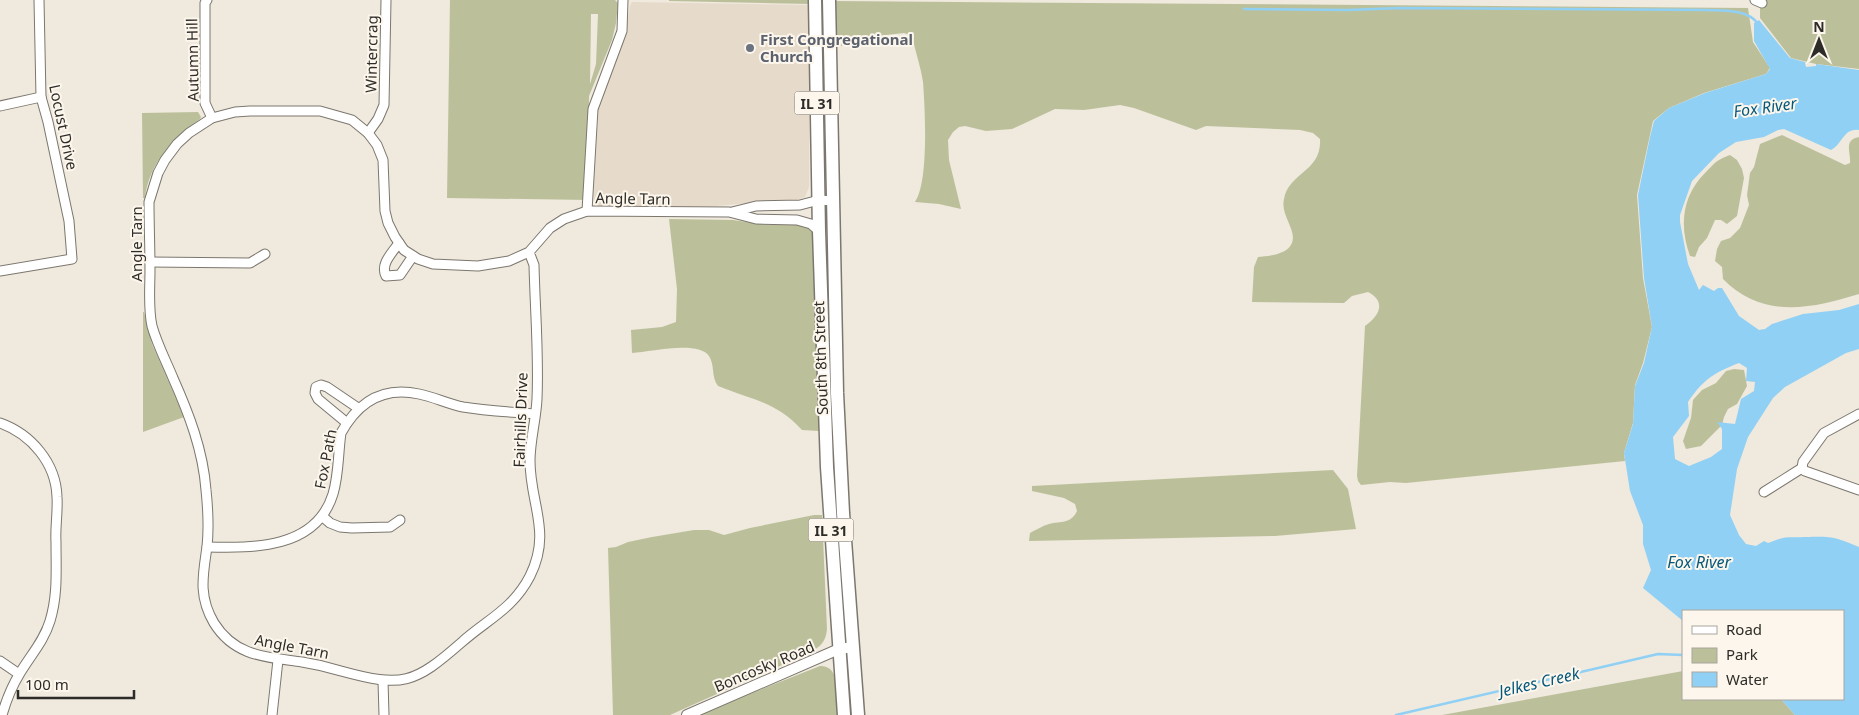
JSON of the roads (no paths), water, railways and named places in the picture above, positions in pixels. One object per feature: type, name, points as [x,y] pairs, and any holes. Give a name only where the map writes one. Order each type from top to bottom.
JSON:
[{"type":"main road","name":"South 8th Street","points":[[814,0],[826,467],[844,715]]},
{"type":"main road","name":"South 8th Street","points":[[829,0],[837,393],[843,512],[858,715]]},
{"type":"street","name":"Locust Drive","points":[[0,271],[72,259],[70,221],[41,97],[39,0]]},
{"type":"street","name":"Autumn Hill","points":[[207,0],[205,3],[204,104],[212,118]]},
{"type":"street","name":"Wintercrag","points":[[368,133],[378,119],[384,105],[386,0]]},
{"type":"street","points":[[587,211],[593,109],[622,31],[623,0]]},
{"type":"street","points":[[0,106],[41,97]]},
{"type":"street","name":"Angle Tarn","points":[[383,681],[322,665],[278,660],[251,654],[239,648],[221,632],[215,624],[206,604],[203,593],[203,567],[206,547],[206,489],[200,452],[192,422],[153,328],[150,303],[149,202],[158,173],[177,144],[189,133],[212,118],[235,112],[320,111],[352,120],[368,133],[377,145],[383,160],[385,211],[388,223],[399,243],[404,250],[413,256],[433,264],[478,266],[509,261],[529,252],[550,228],[564,219],[587,211],[729,212],[756,206],[833,200]]},
{"type":"street","name":"Angle Tarn","points":[[729,212],[756,219],[797,220],[811,224],[819,231]]},
{"type":"street","points":[[399,243],[384,264],[386,276],[400,275],[413,256]]},
{"type":"street","name":"Fairhills Drive","points":[[383,681],[401,680],[416,676],[445,658],[471,634],[505,609],[517,596],[530,576],[538,555],[541,536],[530,465],[530,443],[537,394],[534,264],[529,252]]},
{"type":"street","points":[[150,262],[250,263],[265,254]]},
{"type":"street","points":[[347,423],[318,399],[314,393],[316,387],[321,385],[327,387],[358,408]]},
{"type":"street","name":"Fox Path","points":[[206,547],[255,546],[286,541],[298,536],[322,516],[333,495],[341,433],[358,408],[368,400],[380,395],[402,392],[419,394],[474,409],[535,414]]},
{"type":"street","points":[[1764,492],[1802,468],[1803,462],[1824,433],[1859,414]]},
{"type":"street","points":[[0,423],[18,432],[39,450],[51,471],[57,494],[57,572],[50,622],[43,638],[19,674],[9,694],[2,715]]},
{"type":"street","points":[[1802,468],[1805,471],[1859,490]]},
{"type":"street","points":[[322,516],[330,523],[340,527],[352,528],[390,527],[400,520]]},
{"type":"street","name":"Boncosky Road","points":[[687,715],[839,650],[853,647]]},
{"type":"street","points":[[272,715],[278,660]]},
{"type":"street","points":[[0,661],[19,674]]},
{"type":"street","points":[[383,681],[384,715]]},
{"type":"water","name":"Fox River","points":[[1759,20],[1790,58],[1805,62],[1806,67],[1816,66],[1816,64],[1859,70],[1859,130],[1850,131],[1831,150],[1784,129],[1764,137],[1736,142],[1719,153],[1692,181],[1680,215],[1680,222],[1688,264],[1699,290],[1703,285],[1714,291],[1722,288],[1739,316],[1759,330],[1803,314],[1839,310],[1859,304],[1859,349],[1846,353],[1785,387],[1773,398],[1748,437],[1737,469],[1730,515],[1739,535],[1746,544],[1756,546],[1764,541],[1768,543],[1783,538],[1822,537],[1839,539],[1859,547],[1859,715],[1795,715],[1782,700],[1844,700],[1844,610],[1682,610],[1682,620],[1643,588],[1651,570],[1643,544],[1643,525],[1630,491],[1624,453],[1633,424],[1635,386],[1644,363],[1652,327],[1644,278],[1638,195],[1654,121],[1669,108],[1705,93],[1766,74],[1770,69],[1754,41],[1754,23]],"holes":[[[1739,363],[1747,368],[1746,381],[1755,382],[1754,391],[1741,399],[1735,424],[1717,422],[1722,429],[1722,449],[1711,457],[1689,466],[1675,459],[1673,437],[1689,416],[1688,402],[1693,394],[1709,378]]]},
{"type":"waterway","points":[[1244,9],[1707,10],[1742,13],[1754,19],[1758,24]]},
{"type":"waterway","name":"Jelkes Creek","points":[[1396,715],[1658,654],[1682,655]]},
{"type":"place","name":"First Congregational Church","points":[[750,48]]}]
